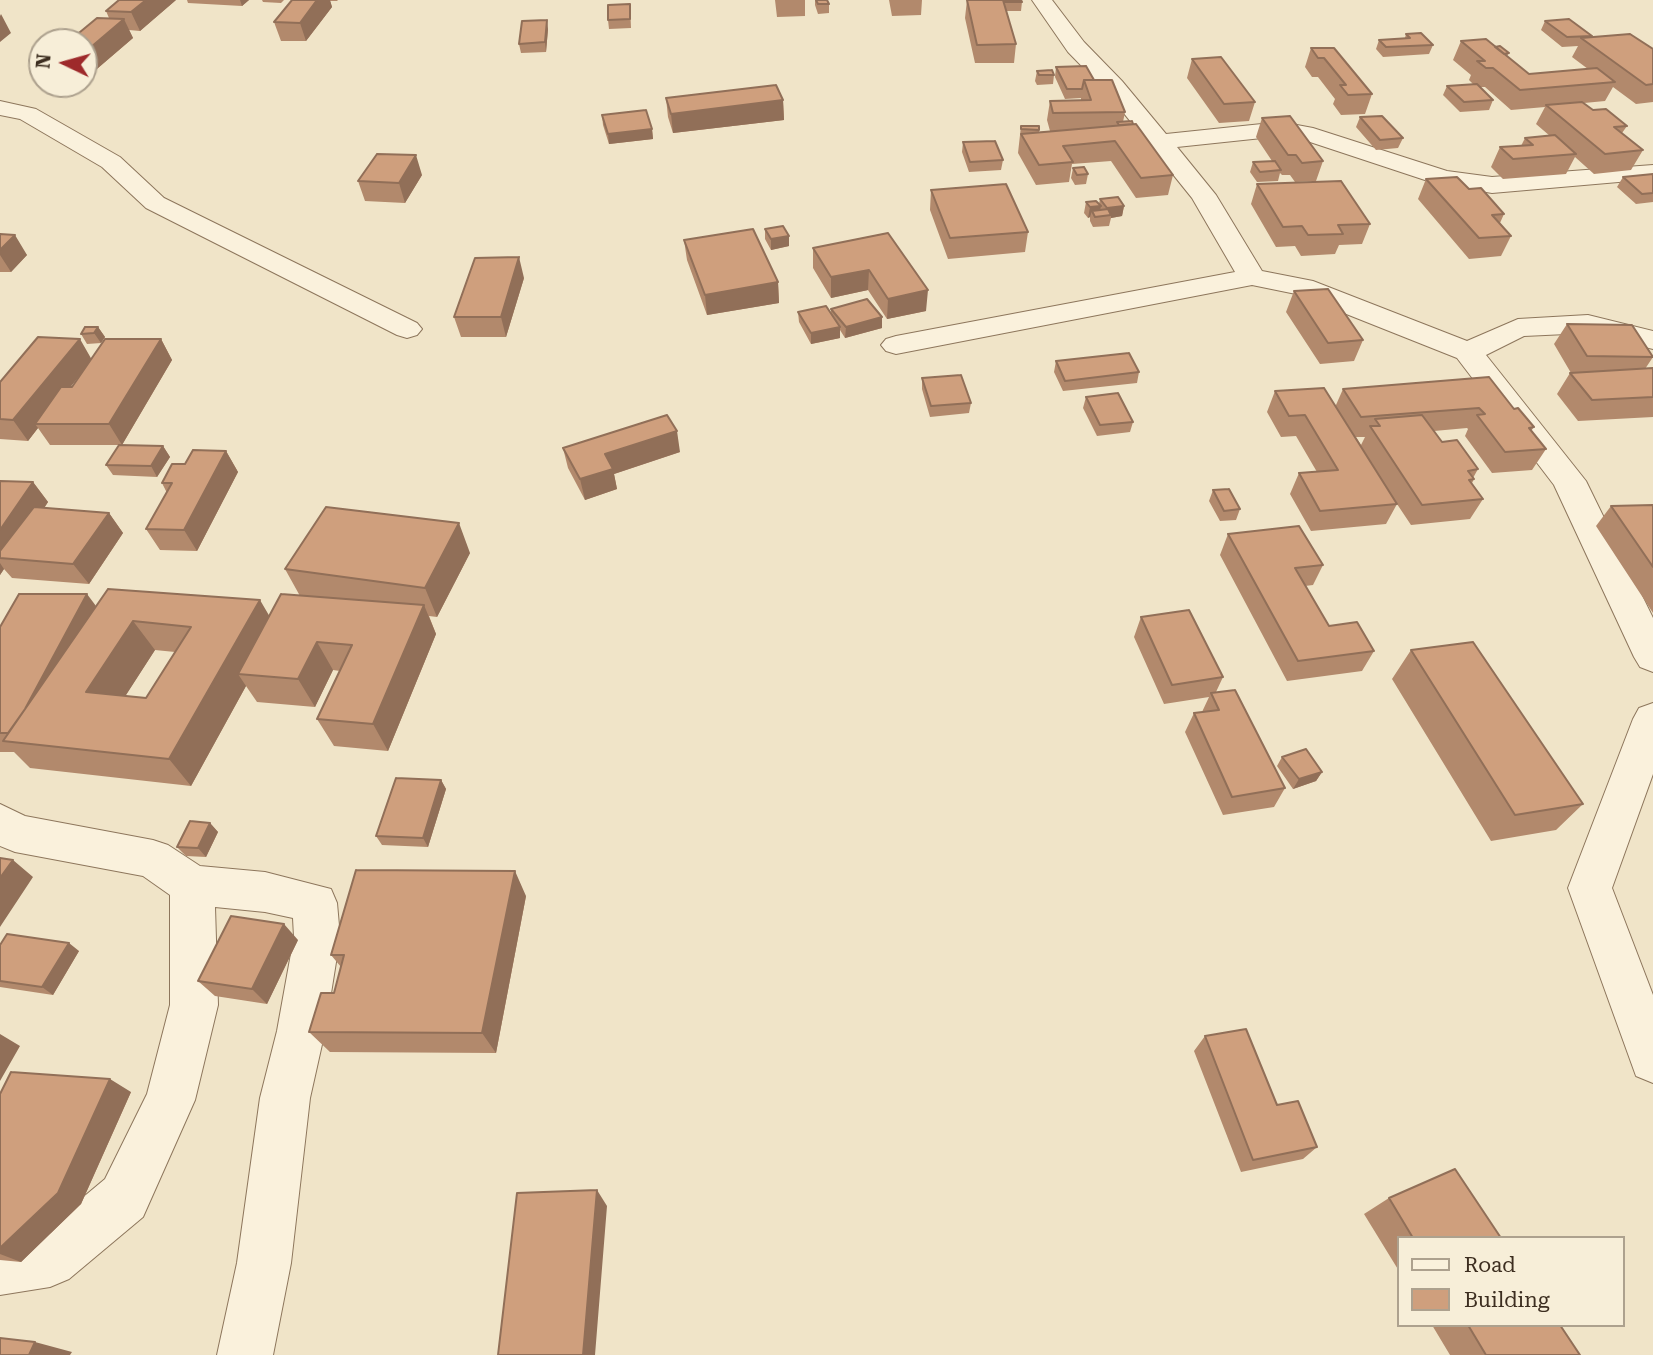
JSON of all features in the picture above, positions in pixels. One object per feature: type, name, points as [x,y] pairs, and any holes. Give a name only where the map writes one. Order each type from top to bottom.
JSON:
[{"type":"street","points":[[1042,0],[1086,60],[1114,86],[1203,195],[1252,276]]},
{"type":"street","points":[[0,108],[29,114],[111,162],[155,203],[407,329]]},
{"type":"street","points":[[1160,142],[1281,129],[1306,133],[1443,178],[1493,185],[1653,172]]},
{"type":"street","points":[[895,345],[1252,276],[1303,287],[1468,352],[1570,481],[1653,657]]},
{"type":"street","points":[[1468,352],[1518,328],[1588,324],[1653,340]]},
{"type":"street","points":[[1653,719],[1590,888],[1653,1059]]},
{"type":"street","points":[[0,822],[15,833],[153,859],[192,885],[265,892],[315,903],[317,937],[301,1031],[285,1098],[264,1263],[246,1355]]},
{"type":"street","points":[[0,1268],[50,1260],[124,1198],[170,1100],[194,1005],[192,885]]},
{"type":"building","points":[[119,0],[146,0],[131,12],[106,11]]},
{"type":"building","points":[[292,0],[317,0],[300,23],[274,22]]},
{"type":"building","points":[[816,0],[827,0],[829,4],[818,4]]},
{"type":"building","points":[[967,0],[1003,0],[1016,44],[977,45]]},
{"type":"building","points":[[1003,0],[1021,0],[1022,2],[1004,2]]},
{"type":"building","points":[[630,4],[630,19],[608,20],[608,5]]},
{"type":"building","points":[[97,18],[124,19],[98,41],[98,28],[85,28]]},
{"type":"building","points":[[1569,19],[1592,36],[1567,37],[1545,21]]},
{"type":"building","points":[[547,20],[545,42],[519,44],[522,21]]},
{"type":"building","points":[[1421,33],[1433,45],[1386,47],[1379,40],[1410,38],[1406,34]]},
{"type":"building","points":[[1630,34],[1653,49],[1653,84],[1646,85],[1581,38]]},
{"type":"building","points":[[1486,39],[1529,74],[1597,68],[1615,82],[1520,90],[1493,68],[1486,68],[1477,61],[1485,61],[1461,41]]},
{"type":"building","points":[[1500,46],[1509,53],[1504,54],[1495,47]]},
{"type":"building","points":[[1311,48],[1334,48],[1372,94],[1348,95],[1340,85],[1346,85],[1324,58],[1318,58]]},
{"type":"building","points":[[1221,57],[1255,102],[1224,104],[1192,59]]},
{"type":"building","points":[[1086,66],[1094,80],[1084,80],[1082,89],[1067,89],[1056,67]]},
{"type":"building","points":[[1052,70],[1054,75],[1039,75],[1037,71]]},
{"type":"building","points":[[1084,80],[1112,80],[1125,112],[1053,113],[1050,101],[1091,100]]},
{"type":"building","points":[[1477,84],[1493,100],[1464,102],[1447,86]]},
{"type":"building","points":[[776,85],[783,100],[671,114],[666,98]]},
{"type":"building","points":[[1582,102],[1593,110],[1606,109],[1627,126],[1614,127],[1643,150],[1605,154],[1546,105]]},
{"type":"building","points":[[646,110],[652,129],[608,134],[602,115]]},
{"type":"building","points":[[1290,116],[1323,161],[1302,163],[1296,155],[1288,155],[1262,118]]},
{"type":"building","points":[[1382,116],[1403,138],[1380,140],[1360,117]]},
{"type":"building","points":[[1132,121],[1133,124],[1119,125],[1117,122]]},
{"type":"building","points":[[1136,124],[1173,175],[1141,178],[1115,141],[1063,146],[1073,162],[1039,165],[1021,134]]},
{"type":"building","points":[[1021,126],[1039,126],[1039,130],[1021,129]]},
{"type":"building","points":[[1555,135],[1576,154],[1513,159],[1500,147],[1533,145],[1525,138]]},
{"type":"building","points":[[995,141],[1003,160],[970,162],[963,142]]},
{"type":"building","points":[[377,154],[416,155],[399,183],[358,181]]},
{"type":"building","points":[[1275,161],[1281,170],[1260,172],[1253,162]]},
{"type":"building","points":[[1084,167],[1088,174],[1077,175],[1073,168]]},
{"type":"building","points":[[1653,174],[1653,193],[1642,194],[1623,177]]},
{"type":"building","points":[[1457,177],[1469,189],[1481,188],[1504,214],[1492,215],[1511,236],[1479,238],[1426,179]]},
{"type":"building","points":[[1341,181],[1370,224],[1338,225],[1343,234],[1308,235],[1302,226],[1283,227],[1257,184]]},
{"type":"building","points":[[1006,184],[1028,232],[950,238],[931,190]]},
{"type":"building","points":[[1118,197],[1124,206],[1107,208],[1100,199]]},
{"type":"building","points":[[1096,201],[1101,206],[1090,207],[1086,202]]},
{"type":"building","points":[[1108,209],[1111,215],[1095,217],[1092,211]]},
{"type":"building","points":[[783,226],[789,236],[771,239],[765,229]]},
{"type":"building","points":[[753,229],[778,282],[705,295],[684,240]]},
{"type":"building","points":[[888,233],[928,290],[888,299],[869,270],[831,277],[813,248]]},
{"type":"building","points":[[0,234],[15,235],[0,250]]},
{"type":"building","points":[[519,257],[501,317],[454,317],[475,258]]},
{"type":"building","points":[[1328,289],[1363,340],[1328,343],[1294,291]]},
{"type":"building","points":[[867,299],[882,317],[846,327],[831,309]]},
{"type":"building","points":[[826,306],[840,327],[811,333],[798,312]]},
{"type":"building","points":[[1567,324],[1632,325],[1653,357],[1587,356]]},
{"type":"building","points":[[85,327],[98,327],[94,333],[81,334]]},
{"type":"building","points":[[38,337],[80,339],[13,420],[0,419],[0,382]]},
{"type":"building","points":[[105,339],[161,339],[109,424],[35,424],[61,387],[72,387]]},
{"type":"building","points":[[1129,353],[1139,372],[1065,381],[1056,361]]},
{"type":"building","points":[[1653,368],[1653,397],[1592,400],[1570,373]]},
{"type":"building","points":[[961,375],[971,403],[931,406],[922,378]]},
{"type":"building","points":[[1489,377],[1514,409],[1518,408],[1534,427],[1529,428],[1546,449],[1505,452],[1477,415],[1485,414],[1479,408],[1361,417],[1343,389]]},
{"type":"building","points":[[1324,388],[1397,504],[1320,511],[1299,473],[1338,470],[1305,415],[1289,416],[1275,391]]},
{"type":"building","points":[[1118,393],[1133,422],[1100,425],[1086,397]]},
{"type":"building","points":[[667,415],[677,431],[605,454],[613,469],[580,479],[563,448]]},
{"type":"building","points":[[1422,415],[1442,442],[1457,440],[1478,469],[1468,471],[1474,479],[1469,480],[1483,499],[1422,505],[1370,426],[1380,426],[1375,419]]},
{"type":"building","points":[[119,445],[163,446],[151,466],[106,465]]},
{"type":"building","points":[[193,450],[226,451],[184,530],[146,529],[172,483],[162,483],[172,464],[185,464]]},
{"type":"building","points":[[0,481],[33,482],[0,530]]},
{"type":"building","points":[[1229,489],[1240,509],[1224,511],[1213,490]]},
{"type":"building","points":[[1653,505],[1653,567],[1611,506]]},
{"type":"building","points":[[34,507],[109,513],[73,564],[0,558],[0,551]]},
{"type":"building","points":[[326,507],[459,523],[425,588],[285,569]]},
{"type":"building","points":[[1299,526],[1323,565],[1295,568],[1329,626],[1357,622],[1374,651],[1298,661],[1228,534]]},
{"type":"building","points":[[108,589],[260,600],[169,759],[3,741]],"holes":[[[133,621],[191,627],[146,698],[86,692]]]},
{"type":"building","points":[[19,594],[87,594],[25,709],[8,733],[0,733],[0,627]]},
{"type":"building","points":[[281,594],[424,605],[373,724],[317,719],[352,645],[317,642],[298,679],[238,674]]},
{"type":"building","points":[[1189,610],[1223,677],[1172,685],[1141,617]]},
{"type":"building","points":[[1473,642],[1583,804],[1515,815],[1411,650]]},
{"type":"building","points":[[1235,690],[1285,788],[1232,797],[1194,713],[1219,710],[1211,693]]},
{"type":"building","points":[[1306,749],[1322,772],[1299,779],[1282,757]]},
{"type":"building","points":[[396,778],[441,780],[423,838],[376,836]]},
{"type":"building","points":[[190,821],[210,823],[198,848],[177,847]]},
{"type":"building","points":[[0,858],[13,860],[0,878]]},
{"type":"building","points":[[356,870],[515,871],[482,1033],[309,1032],[321,993],[334,993],[344,955],[331,955]]},
{"type":"building","points":[[231,916],[284,924],[252,989],[198,981]]},
{"type":"building","points":[[7,934],[69,943],[42,987],[0,981],[0,945]]},
{"type":"building","points":[[1246,1029],[1277,1105],[1298,1101],[1317,1147],[1253,1160],[1205,1036]]},
{"type":"building","points":[[11,1072],[110,1079],[58,1193],[0,1248],[0,1094]]},
{"type":"building","points":[[1455,1169],[1500,1236],[1412,1236],[1389,1198]]},
{"type":"building","points":[[597,1190],[583,1355],[498,1355],[517,1193]]},
{"type":"building","points":[[1469,1327],[1561,1327],[1580,1355],[1486,1355]]},
{"type":"building","points":[[0,1338],[35,1342],[29,1355],[0,1355]]}]
